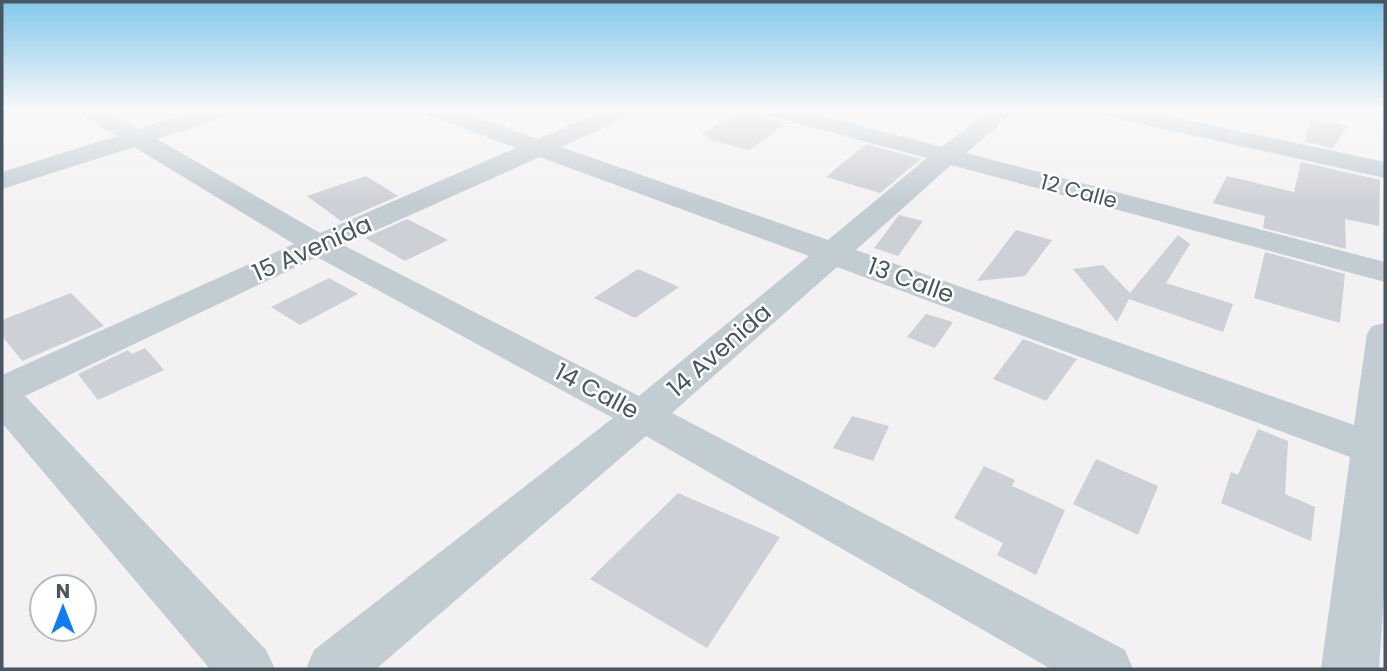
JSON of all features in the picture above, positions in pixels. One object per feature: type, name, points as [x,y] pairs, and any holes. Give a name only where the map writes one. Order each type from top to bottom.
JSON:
[{"type":"street","points":[[2,181],[123,141]]},
{"type":"street","name":"14 Calle","points":[[143,141],[318,245],[643,415],[1105,669]]},
{"type":"street","name":"13 Calle","points":[[522,141],[1380,451]]},
{"type":"street","name":"15 Avenida","points":[[2,391],[318,245],[551,141]]},
{"type":"street","name":"12 Calle","points":[[891,141],[1385,272]]},
{"type":"street","name":"14 Avenida","points":[[334,669],[643,415],[965,141]]},
{"type":"street","points":[[1253,141],[1385,170]]},
{"type":"street","points":[[1350,669],[1380,451],[1385,334]]},
{"type":"street","points":[[2,397],[246,669]]},
{"type":"building","points":[[716,141],[761,141],[749,150]]},
{"type":"building","points":[[1305,141],[1338,141],[1333,148]]},
{"type":"building","points":[[866,144],[921,159],[880,193],[826,177]]},
{"type":"building","points":[[1301,162],[1380,180],[1379,226],[1345,219],[1346,249],[1263,228],[1265,216],[1213,203],[1227,176],[1294,192]]},
{"type":"building","points":[[366,176],[398,196],[341,221],[307,196]]},
{"type":"building","points":[[899,215],[923,221],[898,256],[874,248]]},
{"type":"building","points":[[407,219],[448,240],[405,261],[365,238]]},
{"type":"building","points":[[1016,230],[1052,240],[1025,276],[977,281]]},
{"type":"building","points":[[1178,235],[1190,244],[1166,283],[1233,304],[1223,332],[1129,299],[1117,322],[1073,269],[1103,265],[1130,293]]},
{"type":"building","points":[[1265,252],[1345,274],[1340,323],[1254,298]]},
{"type":"building","points":[[638,269],[679,287],[635,318],[594,298]]},
{"type":"building","points":[[329,278],[358,294],[300,325],[271,307]]},
{"type":"building","points":[[71,293],[104,326],[22,361],[2,336],[2,320]]},
{"type":"building","points":[[926,314],[953,322],[935,348],[907,337]]},
{"type":"building","points":[[1023,339],[1077,359],[1046,401],[993,379]]},
{"type":"building","points":[[145,348],[164,370],[98,400],[78,374],[128,350],[132,354]]},
{"type":"building","points":[[852,416],[889,426],[873,461],[833,448]]},
{"type":"building","points":[[1258,429],[1288,441],[1285,494],[1315,507],[1311,541],[1221,503],[1231,472],[1238,475]]},
{"type":"building","points":[[1096,459],[1158,486],[1138,535],[1073,504]]},
{"type":"building","points":[[984,466],[1015,480],[1012,486],[1065,510],[1036,575],[997,555],[1003,543],[954,518]]},
{"type":"building","points":[[678,493],[780,537],[707,648],[590,579]]}]
